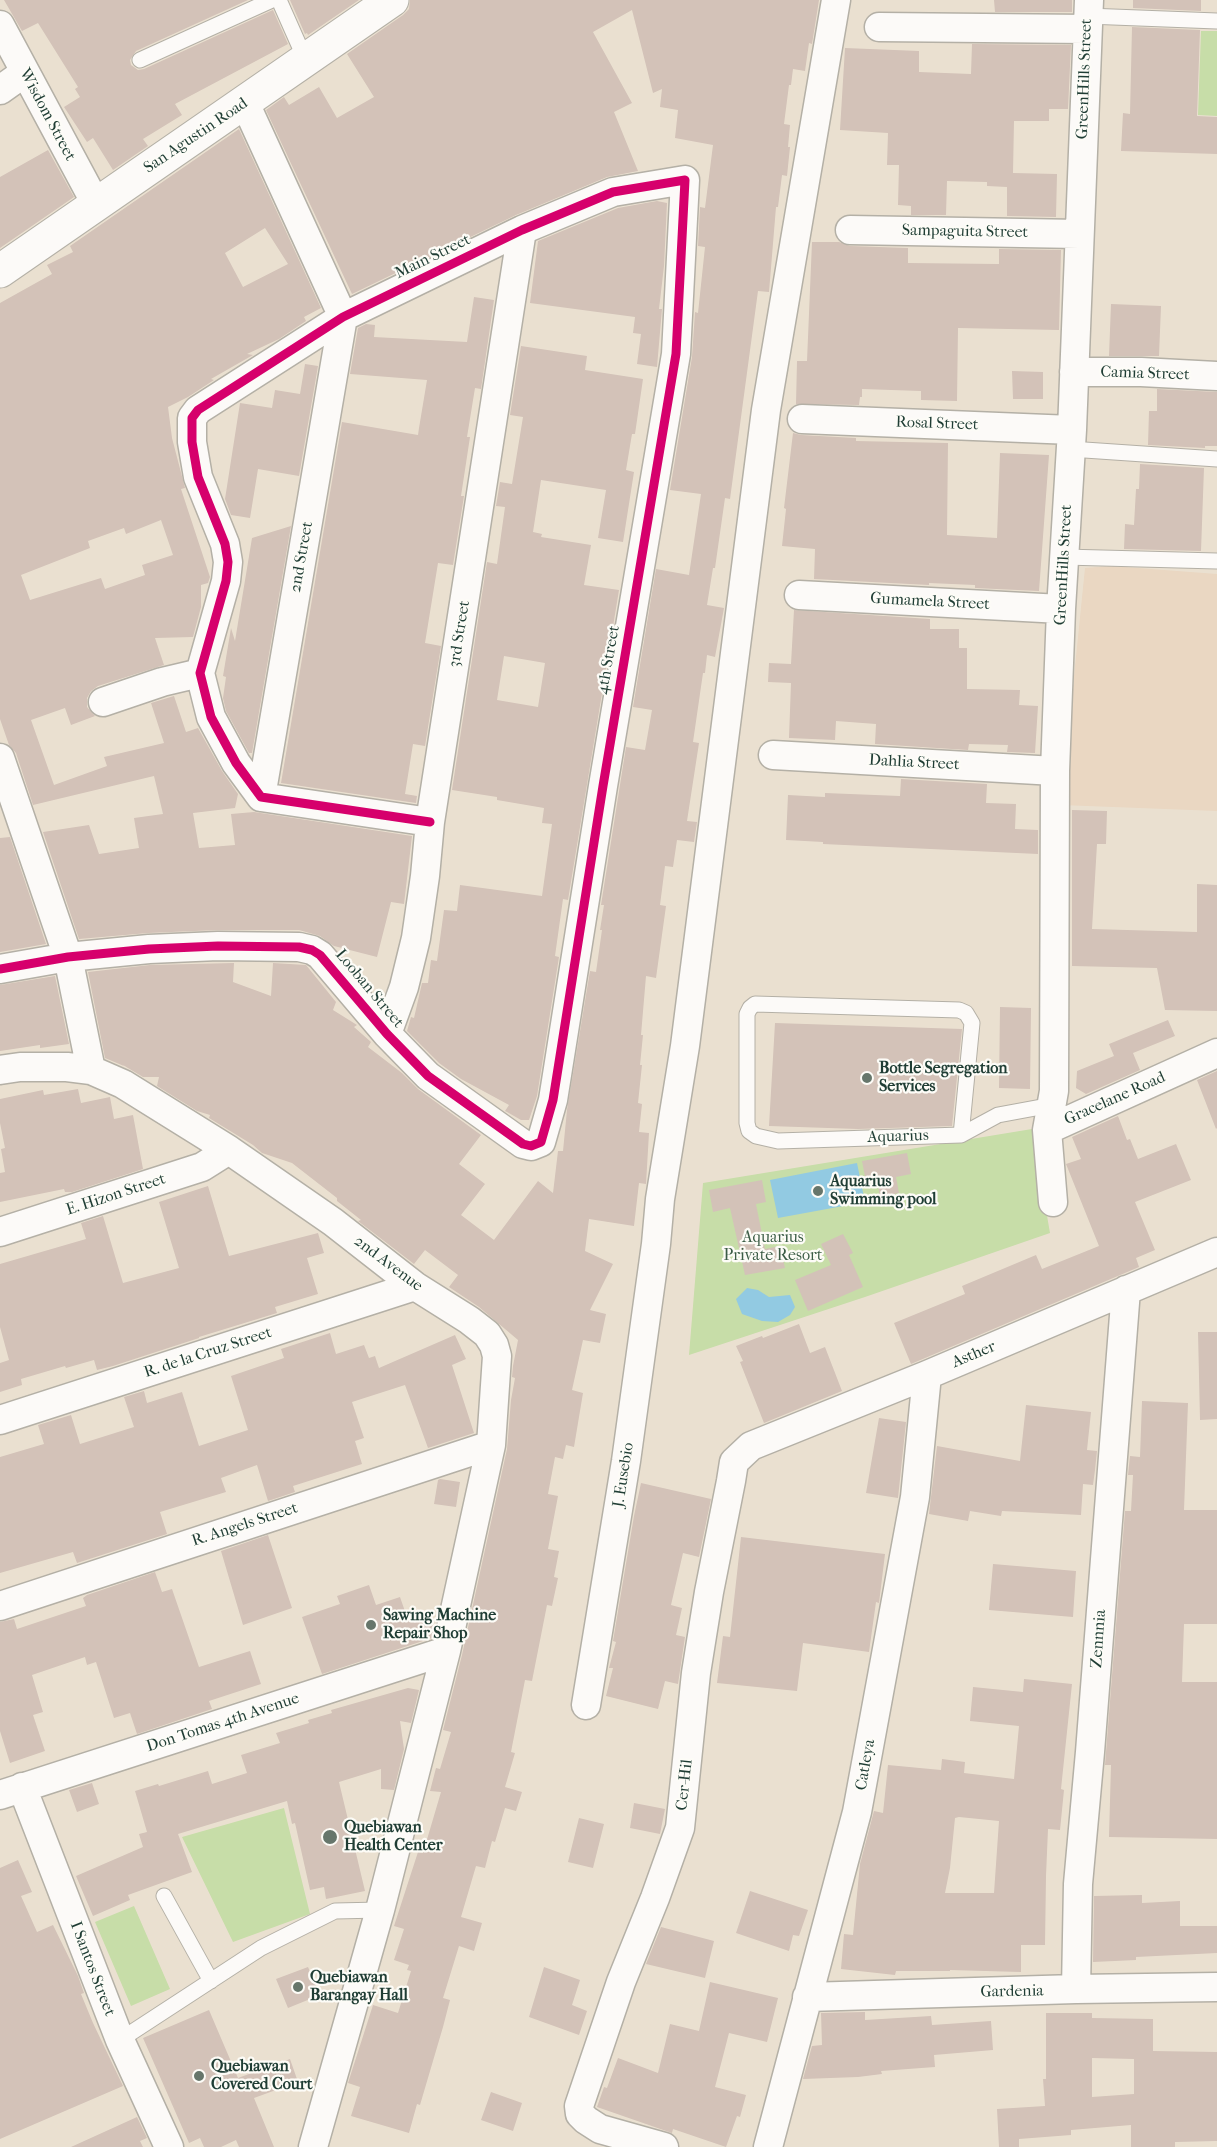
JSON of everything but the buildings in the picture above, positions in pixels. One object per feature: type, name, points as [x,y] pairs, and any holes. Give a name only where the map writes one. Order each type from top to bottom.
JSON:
[{"type":"street","name":"San Agustin Road","points":[[0,271],[392,0]]},
{"type":"street","name":"J. Eusebio","points":[[586,1705],[626,1461],[656,1244],[661,1188],[685,1046],[766,410],[836,0]]},
{"type":"street","points":[[879,27],[1088,15]]},
{"type":"street","name":"GreenHills Street","points":[[1049,1118],[1054,1091],[1055,771],[1088,15]]},
{"type":"street","name":"Wisdom Street","points":[[0,25],[96,204]]},
{"type":"street","points":[[0,90],[24,73]]},
{"type":"street","points":[[245,103],[343,317]]},
{"type":"street","name":"Main Street","points":[[200,673],[226,581],[228,562],[225,544],[198,477],[192,442],[192,418],[198,410],[343,317],[522,230],[613,192],[686,180]]},
{"type":"street","name":"4th Street","points":[[541,1142],[553,1100],[676,354],[686,180]]},
{"type":"street","name":"3rd Street","points":[[387,1034],[404,987],[416,938],[430,822],[522,230]]},
{"type":"street","name":"Sampaguita Street","points":[[850,230],[1079,234]]},
{"type":"street","name":"2nd Street","points":[[261,797],[343,317]]},
{"type":"street","name":"Camia Street","points":[[1074,372],[1141,372],[1217,376]]},
{"type":"street","name":"Rosal Street","points":[[802,419],[1071,440]]},
{"type":"street","name":"Gumamela Street","points":[[799,595],[1061,609]]},
{"type":"street","points":[[104,702],[162,682],[200,673],[211,717],[236,764],[261,797],[430,822]]},
{"type":"street","name":"Dahlia Street","points":[[773,755],[1055,771]]},
{"type":"street","points":[[0,758],[10,817],[68,957],[91,1070]]},
{"type":"street","name":"Looban Street","points":[[0,969],[68,957],[149,949],[218,946],[299,947],[312,950],[333,969],[387,1034],[428,1076],[523,1144],[531,1146],[541,1142]]},
{"type":"street","name":"Gracelane Road","points":[[1053,1202],[1049,1118],[1217,1053]]},
{"type":"street","name":"2nd Avenue","points":[[0,1070],[20,1067],[67,1067],[91,1070],[123,1084],[229,1150],[333,1222],[415,1286],[469,1320],[487,1334],[494,1345],[497,1356],[491,1445],[446,1651],[380,1910],[313,2147]]},
{"type":"street","name":"E. Hizon Street","points":[[0,1232],[201,1167],[229,1150]]},
{"type":"street","name":"Asther","points":[[734,1462],[751,1446],[927,1375],[1217,1252]]},
{"type":"street","name":"R. de la Cruz Street","points":[[0,1420],[415,1286]]},
{"type":"street","name":"Zennnia","points":[[1076,1989],[1078,1884],[1126,1290]]},
{"type":"street","name":"Catleya","points":[[768,2147],[857,1812],[915,1497],[927,1375]]},
{"type":"street","name":"R. Angels Street","points":[[0,1606],[491,1445]]},
{"type":"street","name":"Cer-Hil","points":[[664,2147],[600,2129],[586,2121],[580,2114],[579,2106],[621,1982],[680,1828],[696,1673],[734,1462]]},
{"type":"street","name":"Don Tomas 4th Avenue","points":[[11,1791],[446,1651]]},
{"type":"street","name":"I Santos Street","points":[[11,1791],[169,2147]]},
{"type":"street","name":"Gardenia","points":[[807,1997],[1076,1989],[1217,1988]]},
{"type":"lane","points":[[140,60],[272,0]]},
{"type":"lane","points":[[279,0],[306,61]]},
{"type":"lane","points":[[1088,15],[1217,21]]},
{"type":"lane","points":[[1071,440],[1217,459]]},
{"type":"lane","points":[[1064,557],[1217,561]]},
{"type":"lane","name":"Aquarius","points":[[962,1135],[972,1023],[966,1013],[959,1010],[754,1004],[750,1008],[747,1014],[747,1123],[749,1131],[756,1136],[778,1141],[962,1135],[998,1115],[1049,1118]]},
{"type":"lane","points":[[164,1896],[211,1981]]},
{"type":"lane","points":[[120,2040],[261,1948],[335,1911],[380,1910]]},
{"type":"shaded area","points":[[1111,566],[1217,574],[1217,811],[1061,805],[1085,568]]},
{"type":"green space","points":[[1201,31],[1217,31],[1217,116],[1198,115]]},
{"type":"green space","name":"Aquarius Private Resort","points":[[1032,1129],[1050,1233],[689,1355],[703,1183]]},
{"type":"green space","points":[[284,1808],[310,1914],[233,1942],[182,1837]]},
{"type":"green space","points":[[134,1906],[170,1989],[131,2006],[95,1922]]},
{"type":"water","name":"Aquarius Swimming pool","points":[[857,1163],[865,1202],[778,1218],[770,1180]]},
{"type":"water","points":[[747,1288],[758,1290],[769,1297],[790,1295],[795,1307],[790,1315],[778,1322],[762,1321],[742,1314],[736,1299]]},
{"type":"cycle path","points":[[0,969],[68,957],[149,949],[218,946],[299,947],[312,950],[320,955],[387,1034],[428,1076],[523,1144],[531,1146],[541,1142],[553,1100],[676,354],[685,180],[613,192],[522,230],[343,317],[198,410],[192,418],[192,442],[198,477],[225,544],[228,562],[226,581],[200,673],[211,717],[236,763],[261,797],[430,822]]},
{"type":"place","name":"Bottle Segregation Services","points":[[867,1078]]},
{"type":"place","name":"Aquarius Swimming pool","points":[[818,1191]]},
{"type":"place","name":"Sawing Machine Repair Shop","points":[[371,1625]]},
{"type":"place","name":"Quebiawan Health Center","points":[[330,1837]]},
{"type":"place","name":"Quebiawan Barangay Hall","points":[[298,1987]]},
{"type":"place","name":"Quebiawan Covered Court","points":[[199,2076]]}]
